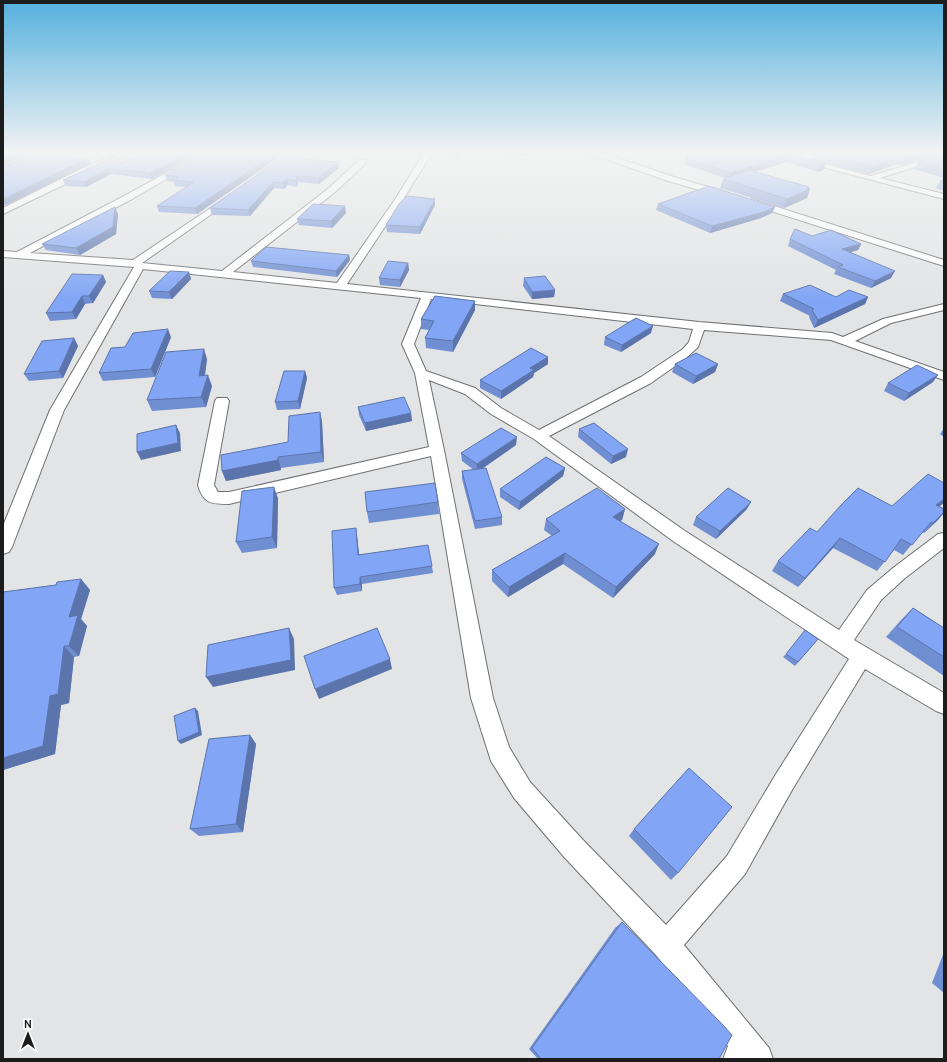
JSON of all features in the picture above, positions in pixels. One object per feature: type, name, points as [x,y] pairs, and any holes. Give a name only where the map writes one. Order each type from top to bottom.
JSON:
[{"type":"street","points":[[3,211],[24,201]]},
{"type":"street","points":[[19,255],[123,201]]},
{"type":"street","points":[[3,547],[57,410],[137,264],[226,201]]},
{"type":"street","points":[[226,274],[319,201]]},
{"type":"street","points":[[340,286],[398,201]]},
{"type":"street","points":[[745,201],[944,263]]},
{"type":"street","points":[[3,254],[137,264],[699,326],[832,337],[905,361],[944,376]]},
{"type":"street","points":[[427,295],[408,344],[421,373],[437,450],[482,698],[499,753],[522,790],[574,849],[666,945],[747,1054]]},
{"type":"street","points":[[844,341],[887,321],[944,307]]},
{"type":"street","points":[[539,436],[640,384],[655,372],[681,356],[695,343],[699,326]]},
{"type":"street","points":[[421,373],[470,391],[496,411],[539,436],[679,536],[862,656],[944,704]]},
{"type":"street","points":[[222,401],[206,485],[208,492],[214,498],[229,498],[437,450]]},
{"type":"street","points":[[842,642],[874,595],[944,539]]},
{"type":"street","points":[[666,945],[736,865],[784,782],[862,656]]},
{"type":"building","points":[[165,201],[206,201],[195,208],[157,206]]},
{"type":"building","points":[[221,201],[256,201],[248,210],[210,208]]},
{"type":"building","points":[[402,201],[434,201],[420,227],[386,225]]},
{"type":"building","points":[[668,201],[755,201],[775,207],[764,212],[712,226],[658,204]]},
{"type":"building","points":[[313,204],[345,206],[331,221],[297,219]]},
{"type":"building","points":[[115,207],[113,227],[76,248],[42,244]]},
{"type":"building","points":[[795,229],[812,236],[831,230],[861,244],[842,249],[895,271],[875,281],[838,267],[843,265],[790,239]]},
{"type":"building","points":[[266,247],[349,255],[336,271],[251,261]]},
{"type":"building","points":[[388,261],[408,263],[400,280],[379,278]]},
{"type":"building","points":[[170,271],[189,272],[169,292],[149,291]]},
{"type":"building","points":[[72,274],[103,275],[89,296],[82,296],[72,312],[46,313]]},
{"type":"building","points":[[545,276],[555,290],[532,292],[524,278]]},
{"type":"building","points":[[810,285],[836,297],[849,290],[868,297],[818,320],[812,310],[814,309],[783,294]]},
{"type":"building","points":[[435,296],[475,301],[453,341],[425,338],[434,321],[421,319]]},
{"type":"building","points":[[636,318],[653,326],[622,345],[605,337]]},
{"type":"building","points":[[168,329],[151,369],[99,373],[111,348],[125,347],[133,333]]},
{"type":"building","points":[[74,338],[59,371],[24,374],[42,341]]},
{"type":"building","points":[[531,348],[548,357],[530,368],[534,370],[501,391],[480,380]]},
{"type":"building","points":[[204,349],[199,376],[208,375],[201,397],[147,400],[166,352]]},
{"type":"building","points":[[696,353],[718,364],[696,376],[675,364]]},
{"type":"building","points":[[917,365],[938,375],[909,393],[888,383]]},
{"type":"building","points":[[284,371],[305,371],[298,401],[275,402]]},
{"type":"building","points":[[404,397],[411,413],[365,423],[358,407]]},
{"type":"building","points":[[320,412],[321,452],[278,457],[278,460],[222,471],[221,455],[288,442],[289,416]]},
{"type":"building","points":[[594,423],[628,449],[613,456],[579,429]]},
{"type":"building","points":[[176,425],[178,443],[137,452],[137,434]]},
{"type":"building","points":[[501,428],[517,437],[477,464],[461,453]]},
{"type":"building","points":[[546,457],[565,468],[520,502],[500,489]]},
{"type":"building","points":[[486,468],[502,517],[475,521],[462,471]]},
{"type":"building","points":[[928,474],[944,483],[944,499],[936,505],[944,509],[944,512],[933,523],[931,522],[912,545],[901,539],[885,562],[840,538],[805,578],[778,561],[810,528],[817,532],[858,488],[892,506]]},
{"type":"building","points":[[435,483],[438,502],[367,512],[365,492]]},
{"type":"building","points":[[274,487],[272,537],[236,542],[242,491]]},
{"type":"building","points":[[597,488],[625,509],[613,517],[659,544],[616,587],[565,553],[509,587],[492,570],[560,531],[546,519]]},
{"type":"building","points":[[728,488],[751,502],[720,531],[696,517]]},
{"type":"building","points":[[356,528],[358,555],[428,545],[432,566],[360,577],[360,584],[334,588],[332,531]]},
{"type":"building","points":[[81,579],[69,617],[78,615],[69,646],[64,646],[58,694],[50,696],[43,746],[3,758],[3,592],[56,585],[57,582]]},
{"type":"building","points":[[913,608],[944,628],[944,657],[897,627]]},
{"type":"building","points":[[289,628],[291,660],[206,677],[208,645]]},
{"type":"building","points":[[377,628],[390,659],[315,689],[304,656]]},
{"type":"building","points":[[805,630],[818,639],[798,662],[786,654]]},
{"type":"building","points":[[195,708],[199,732],[178,741],[174,716]]},
{"type":"building","points":[[250,735],[236,824],[190,829],[209,739]]},
{"type":"building","points":[[689,768],[732,807],[678,873],[634,829]]},
{"type":"building","points":[[622,922],[732,1035],[719,1059],[541,1059],[532,1048]]}]
